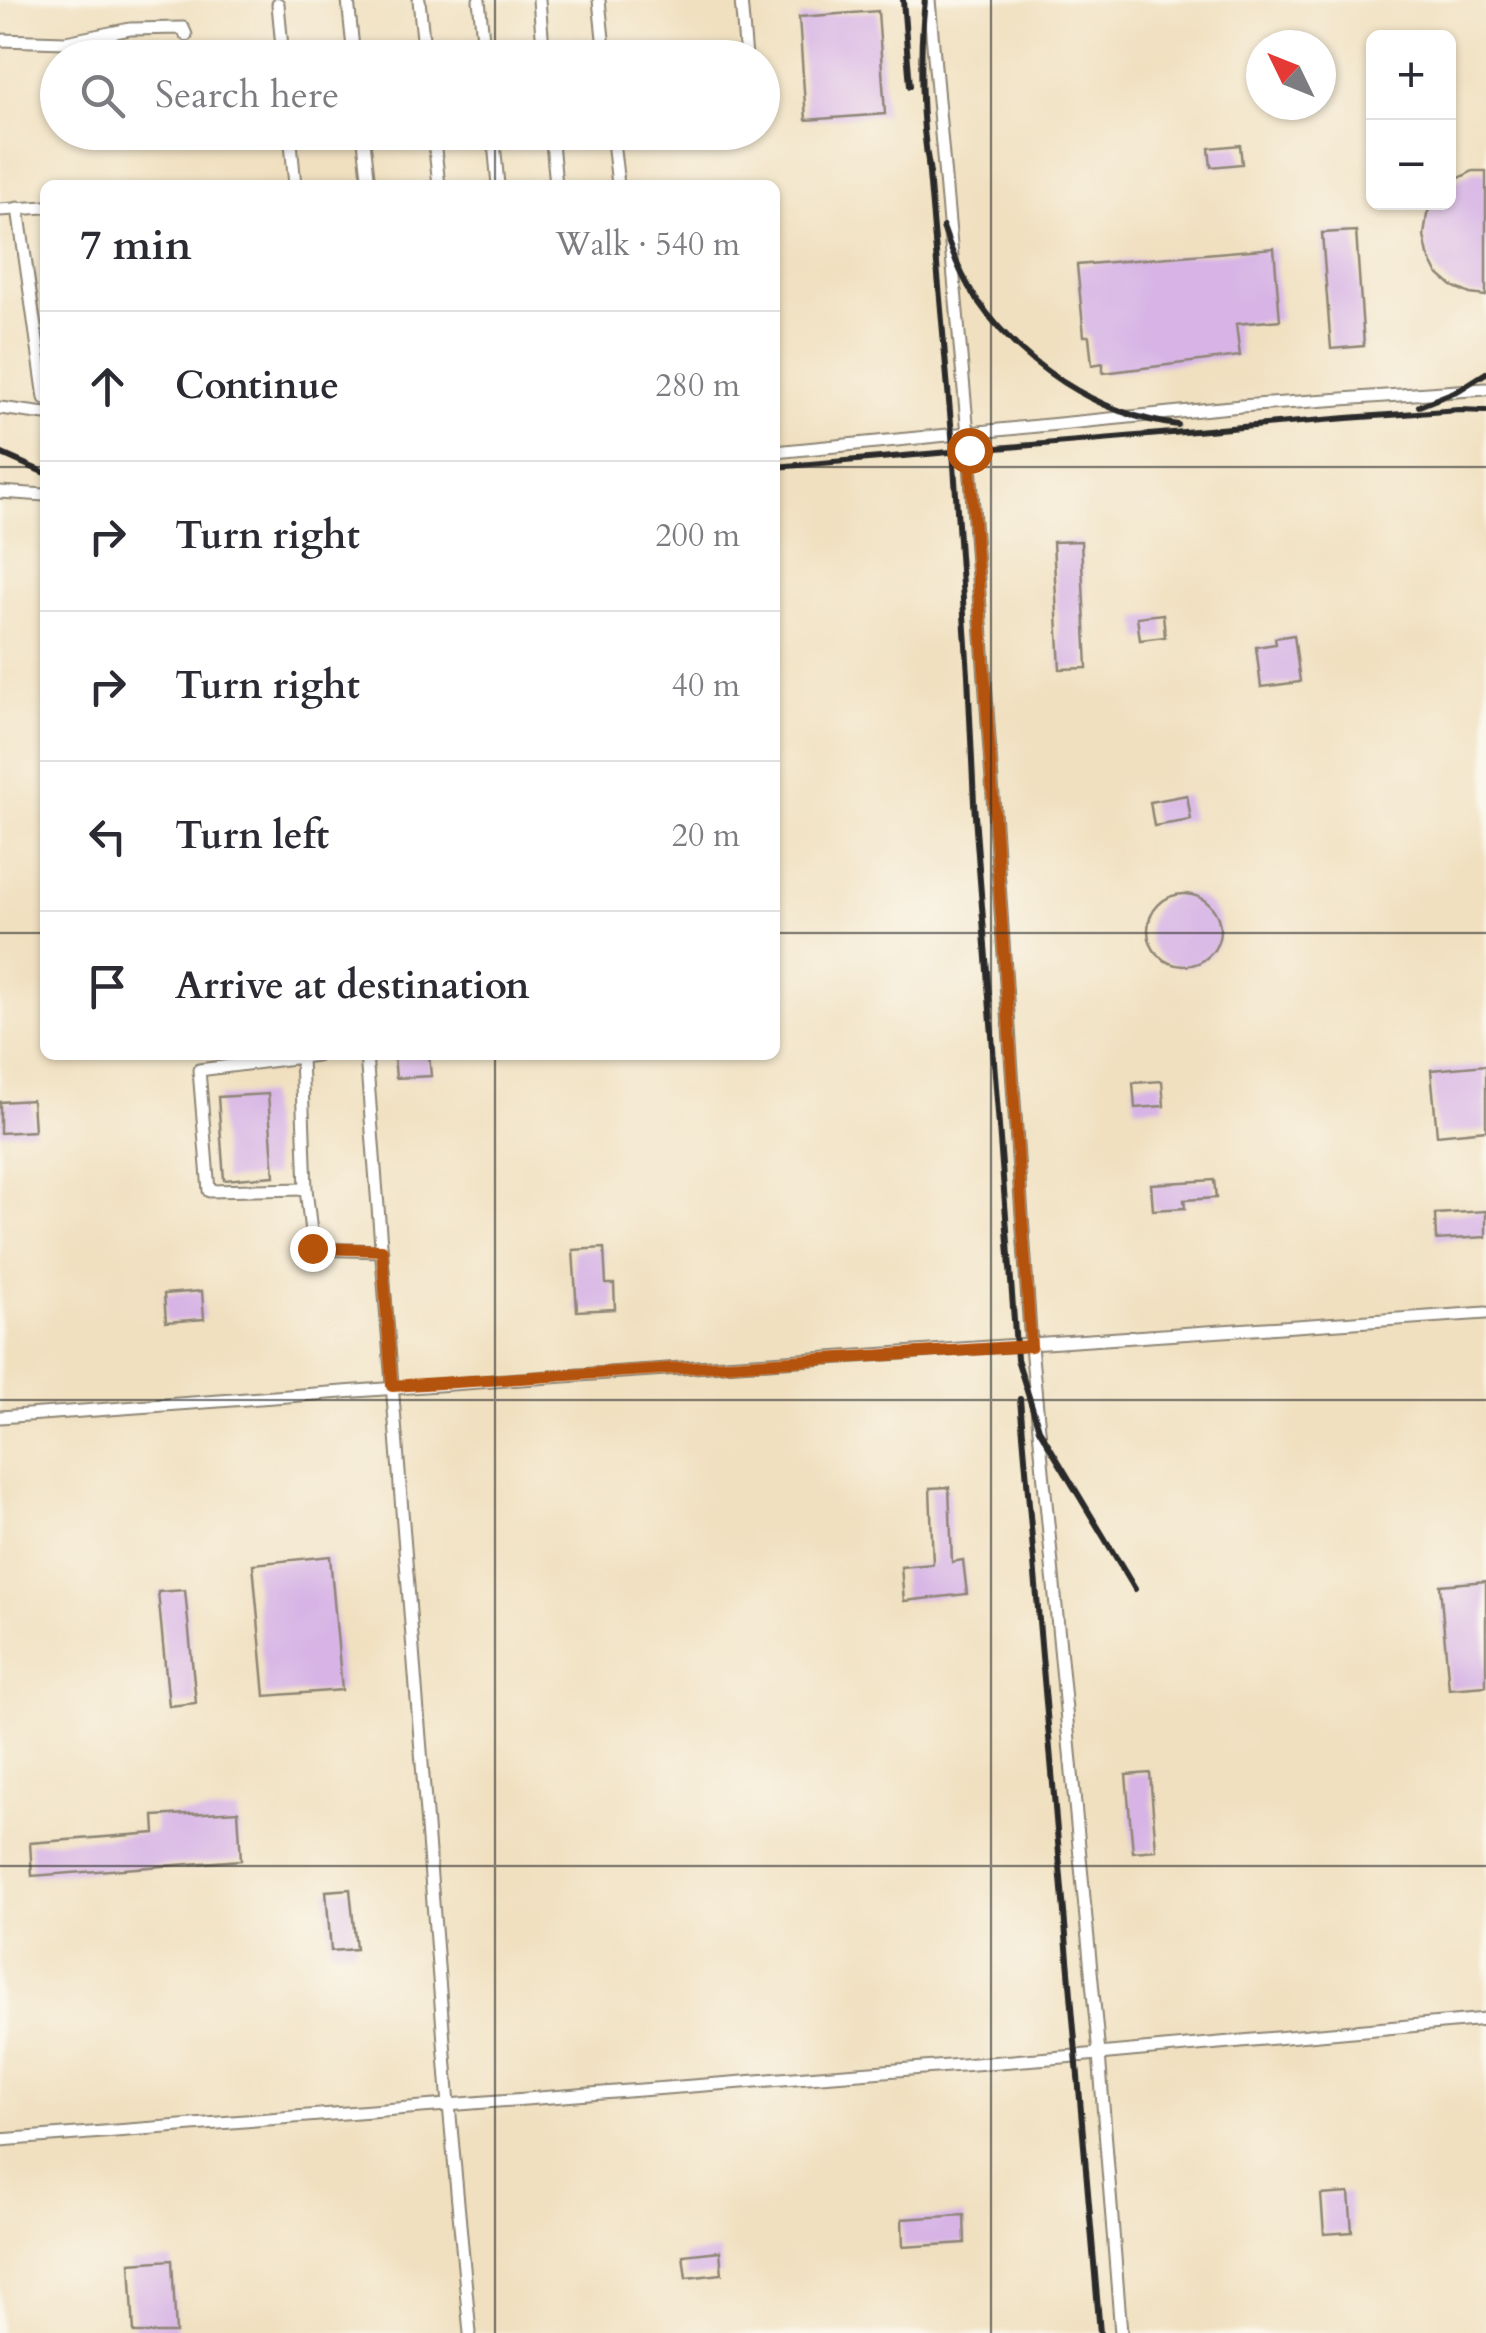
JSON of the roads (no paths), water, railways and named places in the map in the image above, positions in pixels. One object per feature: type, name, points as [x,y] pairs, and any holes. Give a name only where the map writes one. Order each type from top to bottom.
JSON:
[{"type":"lane","points":[[348,0],[352,40]]},
{"type":"lane","points":[[418,0],[423,40]]},
{"type":"lane","points":[[479,0],[483,40]]},
{"type":"lane","points":[[538,0],[542,40]]},
{"type":"lane","points":[[599,0],[603,40]]},
{"type":"lane","points":[[741,0],[744,40]]},
{"type":"lane","points":[[929,0],[968,434],[1031,1346],[1099,2054],[1120,2333]]},
{"type":"lane","points":[[278,4],[281,40]]},
{"type":"lane","points":[[76,40],[130,29],[183,28],[186,36]]},
{"type":"lane","points":[[0,40],[40,41]]},
{"type":"lane","points":[[292,150],[295,180]]},
{"type":"lane","points":[[364,150],[367,180]]},
{"type":"lane","points":[[435,150],[438,180]]},
{"type":"lane","points":[[495,150],[498,180]]},
{"type":"lane","points":[[553,150],[556,180]]},
{"type":"lane","points":[[614,150],[617,180]]},
{"type":"lane","points":[[0,210],[40,206]]},
{"type":"lane","points":[[18,208],[40,363]]},
{"type":"lane","points":[[780,452],[1241,406],[1486,388]]},
{"type":"lane","points":[[0,408],[40,413]]},
{"type":"lane","points":[[0,492],[40,495]]},
{"type":"lane","points":[[277,1060],[199,1070],[209,1191],[306,1189]]},
{"type":"lane","points":[[301,1060],[312,1248],[382,1250]]},
{"type":"lane","points":[[366,1060],[448,2105],[470,2333]]},
{"type":"lane","points":[[0,1417],[392,1386],[1486,1313]]},
{"type":"lane","points":[[0,2140],[1099,2054],[1486,2018]]},
{"type":"railway","points":[[903,0],[910,86]]},
{"type":"railway","points":[[925,0],[922,87],[930,173]]},
{"type":"railway","points":[[928,162],[952,435],[974,803],[1017,1359],[1039,1429],[1135,1589]]},
{"type":"railway","points":[[943,227],[975,297],[1015,344],[1038,364],[1090,398],[1148,419],[1178,425]]},
{"type":"railway","points":[[1419,406],[1459,390],[1486,373]]},
{"type":"railway","points":[[780,467],[1347,418],[1486,411]]},
{"type":"railway","points":[[0,453],[40,471]]},
{"type":"railway","points":[[1020,1399],[1100,2333]]}]
